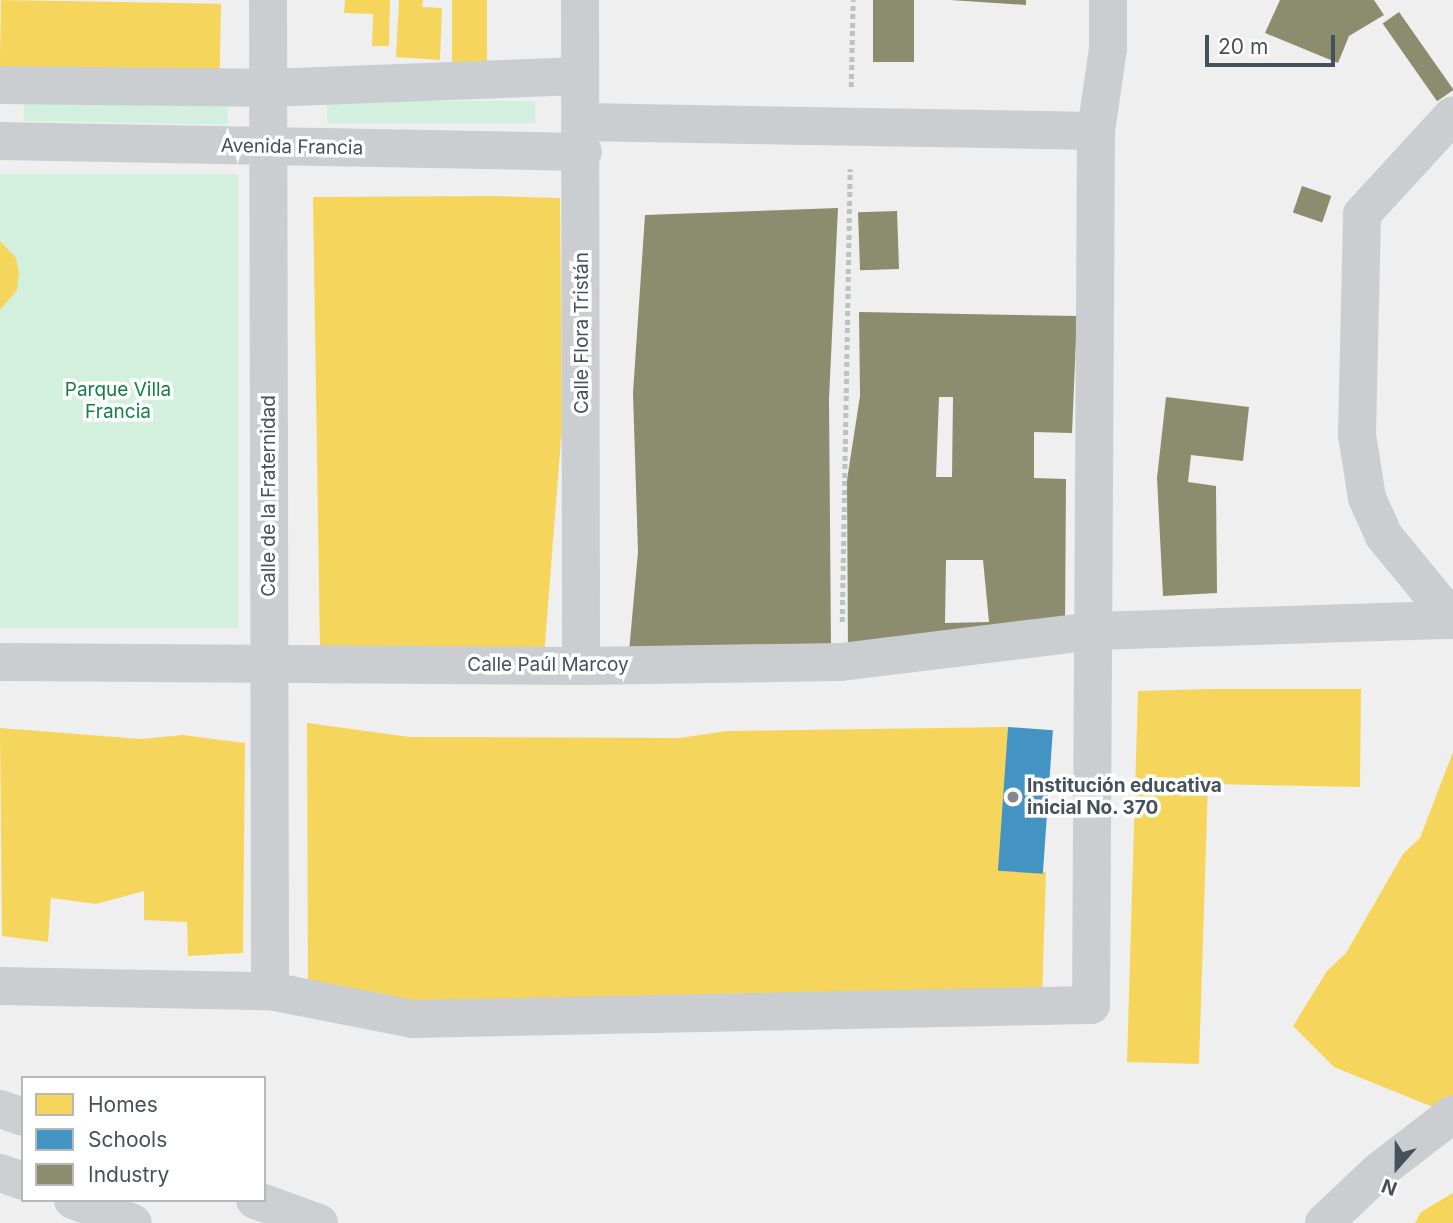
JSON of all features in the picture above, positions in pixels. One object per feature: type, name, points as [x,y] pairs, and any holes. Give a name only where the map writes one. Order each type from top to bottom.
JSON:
[{"type":"main road","points":[[0,1109],[21,1116]]},
{"type":"main road","points":[[0,1173],[21,1180]]},
{"type":"main road","points":[[78,1202],[133,1223]]},
{"type":"main road","points":[[261,1202],[319,1223]]},
{"type":"street","name":"Calle de la Fraternidad","points":[[268,0],[267,88],[271,147],[268,662],[270,991]]},
{"type":"street","name":"Calle Flora Tristán","points":[[580,0],[581,666]]},
{"type":"street","points":[[0,986],[270,991],[413,1019],[1091,1005],[1096,131],[1108,48],[1108,0]]},
{"type":"street","points":[[0,85],[267,88],[580,76]]},
{"type":"street","points":[[1453,115],[1362,215],[1357,435],[1367,498],[1384,536],[1453,620]]},
{"type":"street","name":"Avenida Francia","points":[[0,141],[271,147],[851,126],[1096,131]]},
{"type":"street","name":"Calle Paúl Marcoy","points":[[0,662],[581,666],[841,662],[1095,631],[1453,620]]},
{"type":"street","points":[[1324,1223],[1379,1171],[1453,1114]]},
{"type":"path","points":[[841,662],[853,0]]},
{"type":"green space","points":[[327,101],[535,101],[535,123],[327,123]]},
{"type":"green space","points":[[24,103],[228,107],[228,125],[24,121]]},
{"type":"green space","name":"Parque Villa Francia","points":[[0,174],[238,174],[238,628],[0,628]]},
{"type":"building: Homes","points":[[1,0],[221,4],[220,76],[0,72]]},
{"type":"building: Homes","points":[[345,0],[390,0],[389,46],[372,46],[373,14],[344,13]]},
{"type":"building: Homes","points":[[399,0],[423,0],[422,7],[442,8],[440,60],[396,57]]},
{"type":"building: Homes","points":[[452,0],[487,0],[487,62],[452,62]]},
{"type":"building: Homes","points":[[313,197],[560,198],[562,427],[544,656],[320,650]]},
{"type":"building: Homes","points":[[0,241],[16,258],[19,274],[17,290],[0,310]]},
{"type":"building: Homes","points":[[1361,689],[1360,787],[1208,784],[1199,1064],[1127,1062],[1138,691]]},
{"type":"building: Homes","points":[[307,723],[410,737],[680,738],[726,731],[1008,727],[1000,871],[1046,872],[1042,1000],[410,1013],[308,994]]},
{"type":"building: Homes","points":[[0,728],[141,739],[183,735],[245,743],[243,953],[188,956],[187,922],[144,920],[144,891],[96,904],[51,898],[48,942],[2,936]]},
{"type":"building: Homes","points":[[1453,752],[1453,1107],[1445,1112],[1334,1067],[1293,1026],[1327,971],[1346,953],[1403,854],[1420,838]]},
{"type":"building: Homes","points":[[1453,1193],[1453,1223],[1415,1223],[1421,1212]]},
{"type":"building: Schools","points":[[1008,727],[1053,730],[1043,874],[998,871]]},
{"type":"building: Industry","points":[[873,0],[914,0],[914,62],[873,62]]},
{"type":"building: Industry","points":[[950,0],[1026,0],[1026,5]]},
{"type":"building: Industry","points":[[1280,0],[1374,0],[1384,15],[1349,36],[1338,63],[1265,33]]},
{"type":"building: Industry","points":[[1399,12],[1453,89],[1437,101],[1383,23]]},
{"type":"building: Industry","points":[[1302,186],[1331,196],[1322,223],[1293,212]]},
{"type":"building: Industry","points":[[838,208],[829,399],[831,646],[629,652],[638,552],[633,393],[645,215]]},
{"type":"building: Industry","points":[[897,211],[899,269],[860,270],[858,212]]},
{"type":"building: Industry","points":[[859,312],[1077,316],[1072,433],[1034,432],[1034,478],[1066,479],[1065,631],[848,652],[847,480],[860,396]],"holes":[[[939,397],[953,397],[952,477],[936,477]],[[946,560],[983,560],[989,622],[945,623]]]},
{"type":"building: Industry","points":[[1166,397],[1249,407],[1243,461],[1191,455],[1188,482],[1216,486],[1217,593],[1163,596],[1157,478]]},
{"type":"place","name":"Institución educativa inicial No. 370","points":[[1013,797]]}]
